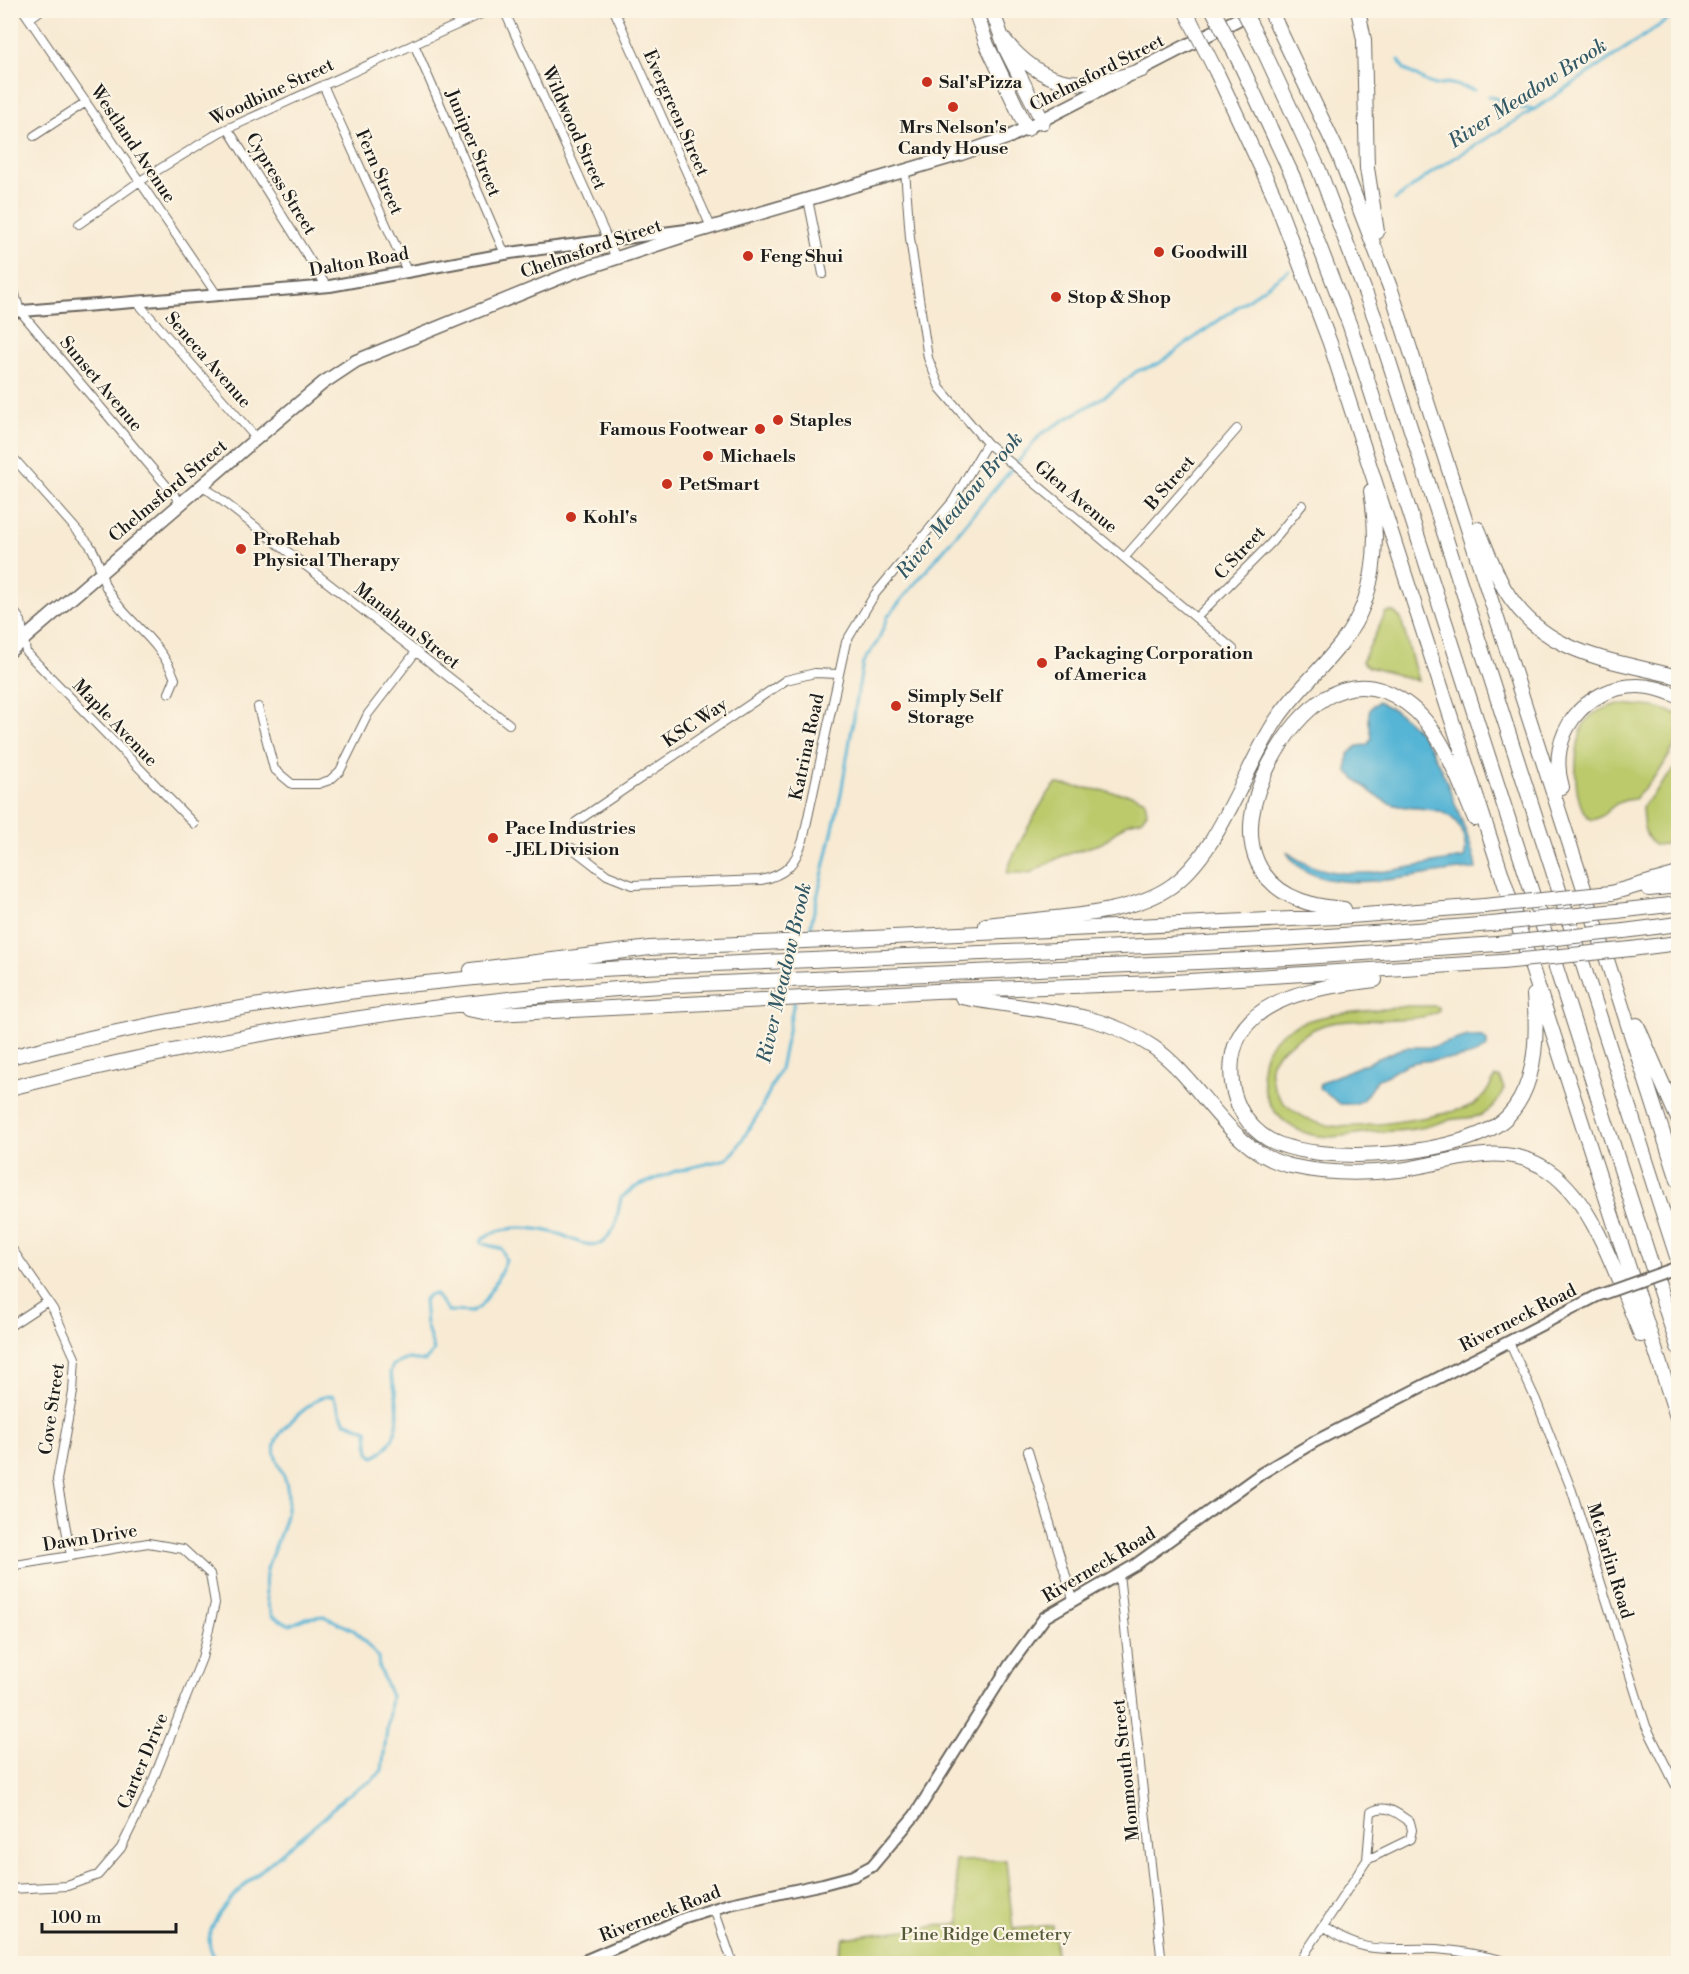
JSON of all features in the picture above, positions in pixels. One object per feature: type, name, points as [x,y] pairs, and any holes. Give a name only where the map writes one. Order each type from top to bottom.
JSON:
[{"type":"highway","points":[[975,10],[987,45],[1027,129]]},
{"type":"highway","points":[[992,10],[1001,36],[1043,122]]},
{"type":"highway","points":[[1185,10],[1261,166],[1297,252],[1330,343],[1678,1422]]},
{"type":"highway","points":[[1213,10],[1297,187],[1350,326],[1678,1347]]},
{"type":"highway","points":[[1243,10],[1323,180],[1376,321],[1678,1260]]},
{"type":"highway","points":[[1270,10],[1339,154],[1391,290],[1564,819],[1678,1180]]},
{"type":"highway","points":[[1358,10],[1364,40],[1368,182],[1391,290]]},
{"type":"highway","points":[[1001,36],[1026,64],[1043,75],[1062,82],[1099,82],[1142,70]]},
{"type":"highway","points":[[880,938],[1119,908],[1159,893],[1192,868],[1209,845],[1278,718],[1340,645],[1363,605],[1372,572],[1374,531],[1372,495],[1360,436]]},
{"type":"highway","points":[[1442,442],[1499,577],[1511,598],[1532,622],[1556,641],[1575,651],[1678,677]]},
{"type":"highway","points":[[1564,819],[1563,792],[1558,774],[1559,752],[1569,724],[1579,710],[1600,694],[1627,686],[1654,687],[1678,696]]},
{"type":"highway","points":[[1427,910],[1347,909],[1308,904],[1281,891],[1267,878],[1258,862],[1250,838],[1250,819],[1261,781],[1294,725],[1306,711],[1328,696],[1352,689],[1371,689],[1399,698],[1416,711],[1446,753],[1507,892]]},
{"type":"highway","points":[[1611,893],[1678,874]]},
{"type":"highway","points":[[10,1057],[84,1039],[249,1007],[377,988],[482,968],[584,954],[793,941],[1427,910],[1675,886]]},
{"type":"highway","points":[[377,988],[506,975],[1294,937],[1491,924],[1678,904]]},
{"type":"highway","points":[[14,1088],[102,1065],[229,1040],[451,1006],[624,988],[1299,957],[1497,944],[1678,924]]},
{"type":"highway","points":[[451,1006],[496,1014],[936,991],[1204,981],[1502,962],[1678,943]]},
{"type":"highway","points":[[1631,949],[1678,953]]},
{"type":"highway","points":[[1502,962],[1324,987],[1294,994],[1272,1004],[1248,1025],[1235,1051],[1232,1078],[1239,1107],[1262,1135],[1278,1145],[1312,1153],[1358,1155],[1390,1153],[1486,1134],[1513,1110],[1531,1070],[1536,1034],[1532,969]]},
{"type":"highway","points":[[1609,963],[1678,1119]]},
{"type":"highway","points":[[936,991],[1053,1010],[1106,1023],[1127,1032],[1168,1059],[1245,1144],[1281,1164],[1324,1171],[1372,1173],[1498,1155],[1525,1159],[1542,1166],[1573,1194],[1594,1226],[1678,1422]]},
{"type":"main road","name":"Chelmsford Street","points":[[10,651],[323,383],[367,355],[574,272],[711,227],[976,149],[1043,122],[1256,10]]},
{"type":"main road","name":"Dalton Road","points":[[15,311],[327,286],[505,254],[711,227]]},
{"type":"main road","name":"Riverneck Road","points":[[577,1964],[685,1918],[853,1876],[872,1866],[915,1815],[1009,1666],[1045,1617],[1119,1574],[1188,1528],[1262,1473],[1316,1441],[1597,1296],[1678,1267]]},
{"type":"street","name":"Westland Avenue","points":[[23,10],[217,295]]},
{"type":"street","points":[[29,20],[41,10]]},
{"type":"street","name":"Woodbine Street","points":[[79,224],[140,181],[228,129],[490,10]]},
{"type":"street","name":"Wildwood Street","points":[[504,10],[616,258]]},
{"type":"street","name":"Evergreen Street","points":[[614,10],[711,227]]},
{"type":"street","name":"Juniper Street","points":[[414,44],[505,254]]},
{"type":"street","name":"Fern Street","points":[[323,85],[407,271]]},
{"type":"street","points":[[33,136],[86,102]]},
{"type":"street","name":"Cypress Street","points":[[228,129],[327,286]]},
{"type":"street","name":"Glen Avenue","points":[[905,170],[914,271],[931,370],[940,388],[987,443],[1233,649]]},
{"type":"street","points":[[808,199],[823,274]]},
{"type":"street","name":"Sunset Avenue","points":[[10,278],[15,311],[181,503]]},
{"type":"street","name":"Seneca Avenue","points":[[137,302],[257,439]]},
{"type":"street","name":"B Street","points":[[1125,557],[1237,429]]},
{"type":"street","name":"Katrina Road","points":[[572,848],[607,875],[632,885],[761,880],[785,872],[794,863],[803,840],[846,642],[858,620],[894,571],[953,501],[987,443]]},
{"type":"street","points":[[10,454],[89,544],[99,559],[106,586],[168,658],[175,679],[169,693]]},
{"type":"street","name":"Manahan Street","points":[[202,485],[509,724]]},
{"type":"street","name":"C Street","points":[[1197,617],[1271,543],[1302,505]]},
{"type":"street","name":"Maple Avenue","points":[[10,605],[21,621],[26,652],[194,824]]},
{"type":"street","points":[[258,707],[274,770],[292,784],[318,784],[330,780],[340,771],[368,714],[415,653]]},
{"type":"street","name":"KSC Way","points":[[576,822],[786,680],[815,673],[838,674]]},
{"type":"street","name":"Cove Street","points":[[10,1246],[48,1301],[75,1358],[73,1392],[57,1480],[71,1556]]},
{"type":"street","points":[[10,1326],[48,1301]]},
{"type":"street","name":"McFarlin Road","points":[[1509,1342],[1536,1400],[1572,1491],[1646,1726],[1678,1790]]},
{"type":"street","points":[[1028,1451],[1073,1599]]},
{"type":"street","name":"Dawn Drive","points":[[10,1566],[148,1543],[183,1549],[203,1568]]},
{"type":"street","name":"Carter Drive","points":[[10,1889],[67,1886],[98,1875],[121,1848],[147,1795],[202,1658],[215,1603],[210,1574],[203,1568]]},
{"type":"street","name":"Monmouth Street","points":[[1119,1574],[1162,1964]]},
{"type":"street","points":[[1298,1964],[1367,1860],[1371,1812],[1378,1808],[1388,1808],[1410,1822],[1412,1830],[1410,1839],[1367,1860]]},
{"type":"street","points":[[714,1909],[733,1964]]},
{"type":"street","points":[[1324,1927],[1344,1939],[1376,1949],[1461,1952],[1515,1964]]},
{"type":"green space","points":[[1386,612],[1394,612],[1401,619],[1418,681],[1369,667],[1362,662]]},
{"type":"green space","points":[[1619,704],[1655,707],[1678,714],[1677,742],[1661,769],[1635,799],[1620,802],[1597,819],[1591,820],[1584,813],[1577,788],[1578,743],[1589,718],[1601,710]]},
{"type":"green space","points":[[1678,765],[1678,843],[1654,845],[1646,833],[1642,807]]},
{"type":"green space","points":[[1057,784],[1134,795],[1145,800],[1147,812],[1141,820],[1127,823],[1102,843],[1062,856],[1030,873],[1007,873],[1029,826],[1045,798]]},
{"type":"green space","points":[[1408,1006],[1434,1006],[1438,1007],[1439,1011],[1418,1018],[1327,1024],[1313,1029],[1291,1043],[1276,1056],[1271,1067],[1272,1082],[1279,1096],[1294,1111],[1320,1124],[1356,1126],[1443,1114],[1473,1105],[1486,1093],[1495,1077],[1499,1077],[1504,1088],[1498,1100],[1489,1110],[1477,1116],[1449,1120],[1427,1127],[1329,1137],[1316,1136],[1294,1128],[1281,1119],[1271,1107],[1265,1092],[1263,1064],[1271,1044],[1287,1030],[1308,1020]]},
{"type":"green space","name":"Pine Ridge Cemetery","points":[[1006,1860],[1013,1929],[1053,1925],[1057,1963],[835,1963],[843,1938],[960,1923],[955,1861]]},
{"type":"water","points":[[1378,702],[1395,710],[1409,721],[1431,749],[1460,816],[1472,849],[1476,869],[1373,881],[1346,881],[1321,877],[1300,868],[1286,851],[1306,863],[1327,870],[1349,873],[1395,870],[1464,858],[1466,850],[1463,835],[1457,823],[1449,816],[1440,811],[1394,805],[1369,791],[1347,771],[1348,754],[1358,746],[1367,745],[1372,738],[1369,713],[1373,705]]},
{"type":"water","points":[[1468,1036],[1483,1037],[1487,1041],[1487,1047],[1469,1056],[1404,1065],[1378,1079],[1364,1099],[1356,1103],[1340,1104],[1319,1088],[1320,1084],[1329,1079],[1405,1047],[1432,1047]]},
{"type":"waterway","name":"River Meadow Brook","points":[[1395,200],[1438,168],[1535,109],[1678,13]]},
{"type":"waterway","points":[[1399,60],[1404,69],[1427,82],[1435,85],[1448,83],[1474,90]]},
{"type":"waterway","points":[[1489,96],[1519,108],[1535,109]]},
{"type":"waterway","name":"River Meadow Brook","points":[[808,937],[841,794],[863,662],[878,641],[888,616],[1041,434],[1110,393],[1137,371],[1158,364],[1289,270]]},
{"type":"waterway","name":"River Meadow Brook","points":[[219,1964],[211,1950],[209,1938],[217,1919],[228,1903],[262,1869],[316,1825],[343,1799],[370,1782],[382,1770],[391,1696],[379,1668],[378,1657],[355,1631],[324,1616],[306,1618],[290,1625],[272,1616],[265,1585],[270,1560],[284,1524],[288,1492],[274,1449],[277,1438],[287,1425],[305,1409],[321,1398],[333,1396],[344,1421],[367,1430],[369,1453],[374,1457],[384,1450],[391,1441],[397,1419],[398,1408],[390,1372],[393,1365],[408,1359],[425,1361],[434,1351],[426,1324],[424,1300],[429,1295],[435,1294],[448,1311],[472,1312],[480,1307],[506,1261],[502,1249],[481,1243],[482,1239],[490,1234],[500,1230],[521,1228],[553,1232],[586,1244],[603,1243],[615,1227],[621,1198],[635,1187],[676,1171],[727,1159],[735,1151],[759,1113],[780,1069],[794,1002]]},
{"type":"place","name":"Sal'sPizza","points":[[927,82]]},
{"type":"place","name":"Mrs Nelson's Candy House","points":[[953,107]]},
{"type":"place","name":"Goodwill","points":[[1159,252]]},
{"type":"place","name":"Feng Shui","points":[[748,256]]},
{"type":"place","name":"Stop & Shop","points":[[1056,297]]},
{"type":"place","name":"Staples","points":[[778,420]]},
{"type":"place","name":"Famous Footwear","points":[[760,429]]},
{"type":"place","name":"Michaels","points":[[708,456]]},
{"type":"place","name":"PetSmart","points":[[667,484]]},
{"type":"place","name":"Kohl's","points":[[571,517]]},
{"type":"place","name":"ProRehab Physical Therapy","points":[[241,549]]},
{"type":"place","name":"Packaging Corporation of America","points":[[1042,663]]},
{"type":"place","name":"Simply Self Storage","points":[[896,706]]},
{"type":"place","name":"Pace Industries - JEL Division","points":[[493,838]]}]
